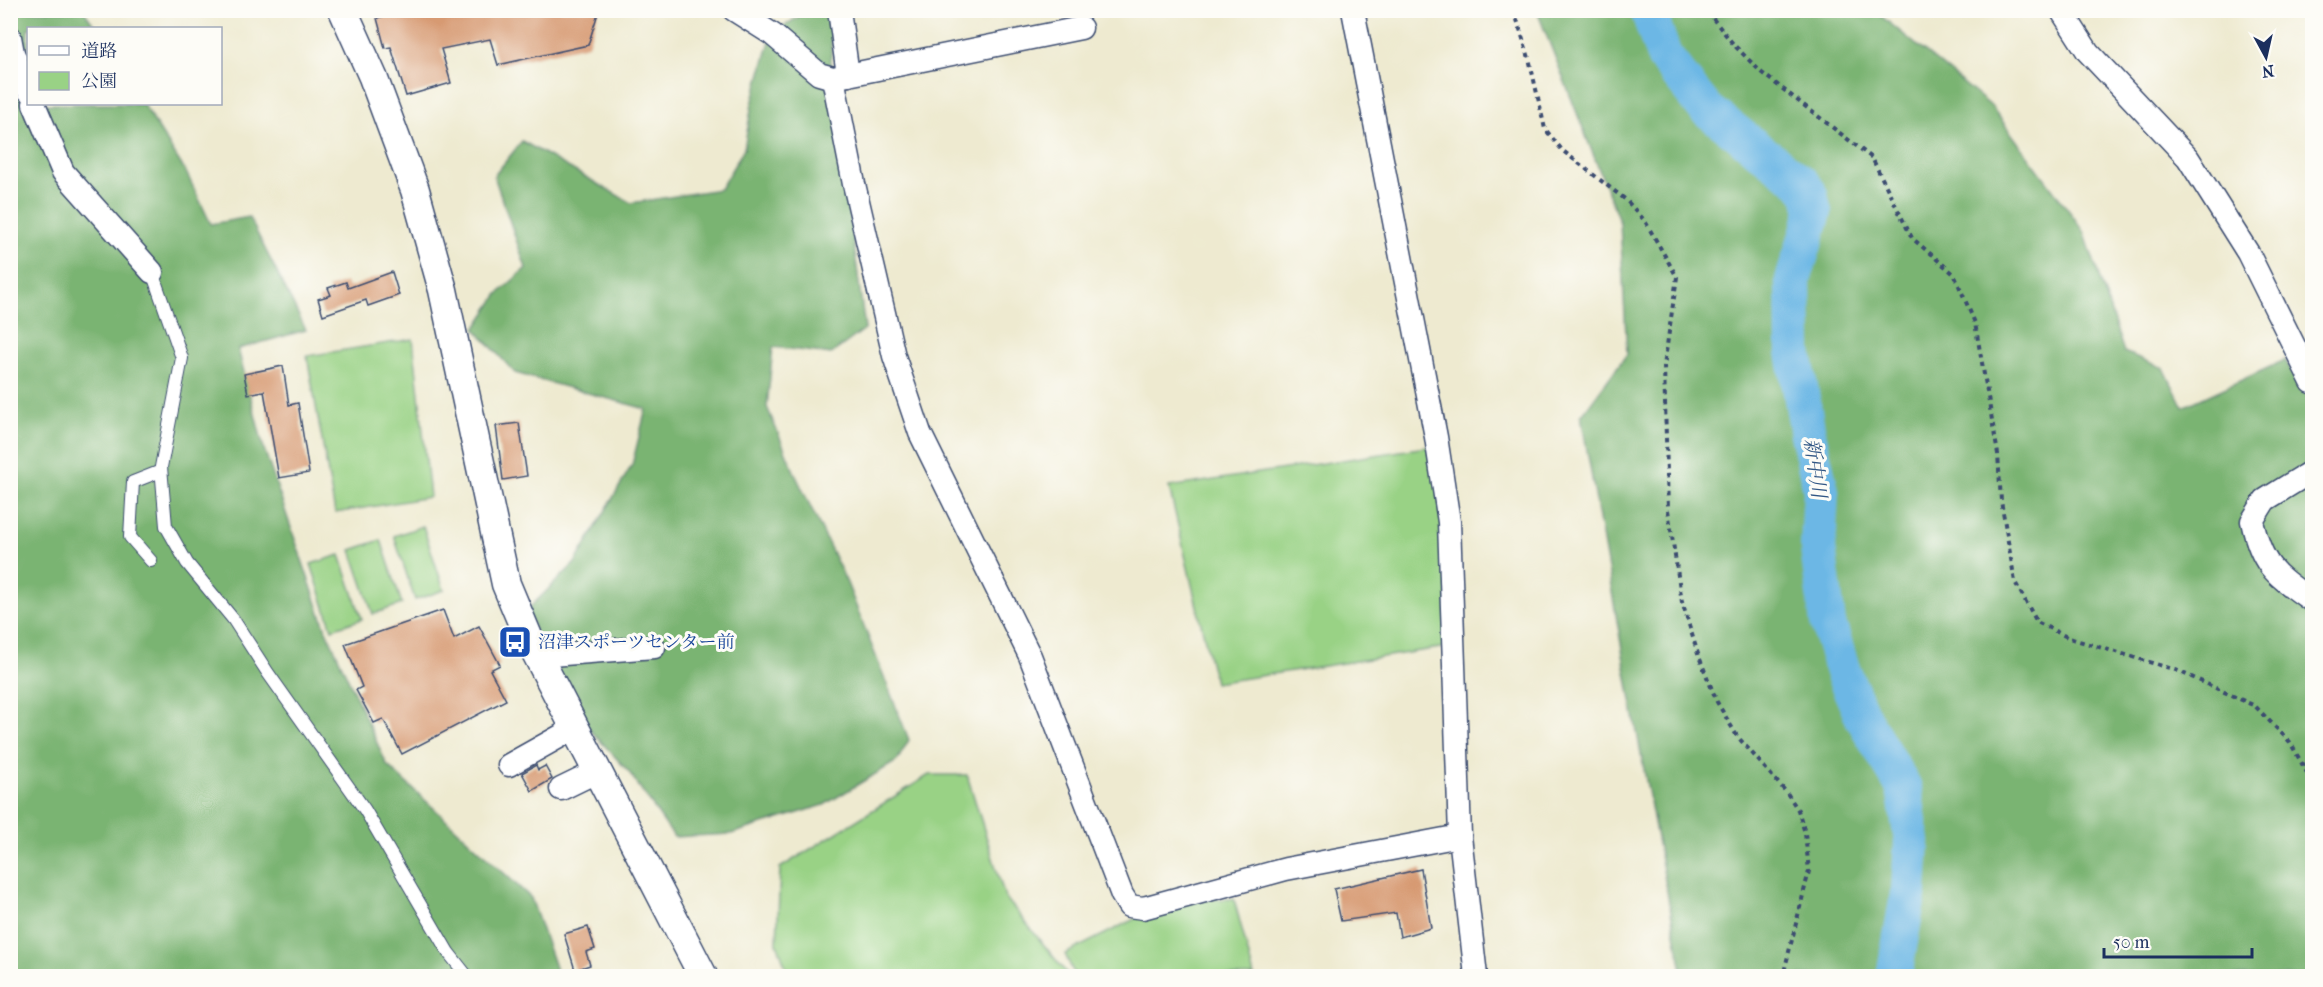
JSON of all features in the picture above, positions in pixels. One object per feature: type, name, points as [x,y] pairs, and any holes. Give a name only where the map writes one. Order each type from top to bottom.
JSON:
[{"type":"street","points":[[343,10],[373,77],[415,190],[443,290],[506,584],[538,656],[703,976]]},
{"type":"street","points":[[734,10],[772,34],[819,74],[840,76],[1081,28]]},
{"type":"street","points":[[840,10],[840,76],[854,184],[894,356],[920,433],[1030,656],[1122,895],[1129,906],[1143,908],[1286,868],[1460,836]]},
{"type":"street","points":[[1353,10],[1436,437],[1449,522],[1460,836],[1476,976]]},
{"type":"street","points":[[2061,10],[2088,52],[2188,158],[2248,253],[2313,382]]},
{"type":"street","points":[[10,37],[27,87]]},
{"type":"street","points":[[34,105],[63,172],[152,273]]},
{"type":"street","points":[[2313,471],[2265,500],[2252,521],[2258,545],[2275,574],[2313,601]]},
{"type":"street","points":[[538,656],[654,647]]},
{"type":"street","points":[[509,765],[575,728]]},
{"type":"street","points":[[561,789],[598,771]]},
{"type":"lane","points":[[152,273],[182,358],[161,471],[166,526],[187,563],[233,620],[365,810],[448,952],[467,976]]},
{"type":"lane","points":[[151,561],[130,537],[133,482],[161,471]]},
{"type":"path","points":[[1514,10],[1529,58],[1545,129],[1563,151],[1626,200],[1646,221],[1677,277],[1664,366],[1668,510],[1683,602],[1698,654],[1718,702],[1737,736],[1798,810],[1805,833],[1809,871],[1783,976]]},
{"type":"path","points":[[1710,10],[1714,20],[1734,45],[1762,74],[1872,158],[1912,238],[1954,274],[1975,323],[1998,454],[2001,501],[2015,582],[2037,622],[2069,638],[2176,670],[2255,706],[2290,742],[2313,782]]},
{"type":"green space","points":[[11,11],[84,11],[95,27],[27,27],[27,105],[144,105],[186,172],[211,224],[249,217],[306,330],[238,349],[264,449],[326,630],[387,765],[531,898],[558,976],[15,976],[11,962]]},
{"type":"green space","points":[[807,11],[832,11],[831,67],[865,329],[831,354],[773,347],[767,407],[796,476],[847,583],[909,740],[897,761],[824,805],[731,834],[674,837],[629,772],[558,695],[527,610],[575,563],[632,465],[646,409],[515,373],[475,329],[498,294],[526,268],[494,176],[522,141],[631,203],[720,189],[744,149],[752,104],[772,34]]},
{"type":"green space","points":[[1537,11],[1875,11],[1991,106],[2084,231],[2124,352],[2164,368],[2183,407],[2285,360],[2312,403],[2312,976],[1683,976],[1581,416],[1627,354],[1620,223]]},
{"type":"green space","points":[[413,339],[430,497],[335,513],[307,356]]},
{"type":"green space","points":[[1432,446],[1449,533],[1446,647],[1215,683],[1169,487]]},
{"type":"green space","points":[[423,526],[444,590],[415,600],[394,536]]},
{"type":"green space","points":[[381,540],[402,604],[373,614],[351,550]]},
{"type":"green space","points":[[340,555],[362,619],[332,629],[311,564]]},
{"type":"green space","points":[[929,775],[967,775],[1005,897],[1069,976],[789,976],[777,943],[780,868]]},
{"type":"green space","points":[[1234,899],[1254,976],[1075,976],[1065,954],[1172,900]]},
{"type":"building","points":[[408,10],[599,10],[588,45],[498,65],[490,39],[441,49],[451,83],[406,96],[391,47],[385,48],[377,18]]},
{"type":"building","points":[[392,272],[399,295],[368,306],[366,300],[323,315],[318,299],[331,295],[328,288],[346,282],[348,288]]},
{"type":"building","points":[[283,366],[289,405],[298,403],[309,473],[279,478],[264,391],[248,394],[244,374]]},
{"type":"building","points":[[519,423],[527,476],[503,480],[496,426]]},
{"type":"building","points":[[443,610],[454,639],[479,626],[500,665],[490,670],[506,700],[402,754],[383,719],[374,723],[356,690],[362,687],[345,644]]},
{"type":"building","points":[[536,765],[538,770],[545,766],[552,779],[532,791],[522,773]]},
{"type":"building","points":[[1421,869],[1431,928],[1400,937],[1396,913],[1341,921],[1334,889]]},
{"type":"building","points":[[588,927],[595,949],[586,952],[590,965],[575,970],[564,934]]},
{"type":"waterway","name":"新中川","points":[[1648,10],[1664,56],[1705,108],[1802,183],[1810,195],[1814,212],[1793,280],[1794,352],[1808,434],[1821,491],[1818,548],[1828,623],[1843,672],[1863,718],[1904,788],[1912,841],[1909,890],[1894,976]]},
{"type":"place","name":"沼津スポーツセンター前","points":[[515,642]]}]
